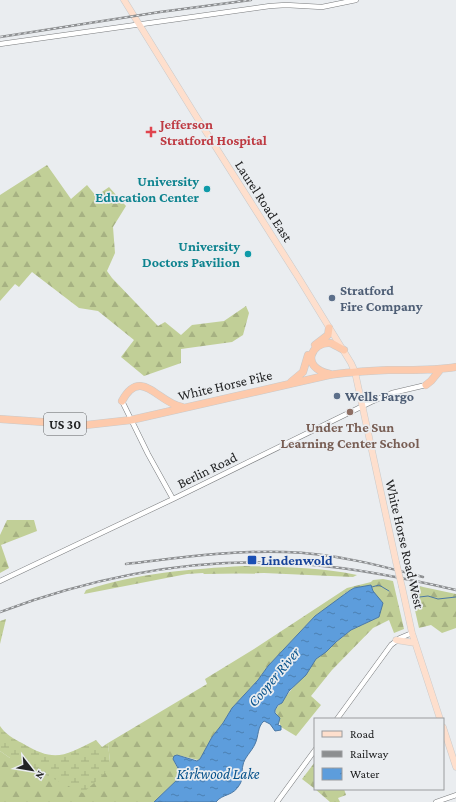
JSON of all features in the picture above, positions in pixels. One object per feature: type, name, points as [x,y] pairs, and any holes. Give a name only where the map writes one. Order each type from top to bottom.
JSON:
[{"type":"highway","points":[[289,384],[303,372],[309,351],[314,345],[328,335],[329,328]]},
{"type":"highway","points":[[334,374],[323,372],[314,367],[311,356],[316,349],[326,343],[332,344],[344,350]]},
{"type":"highway","name":"White Horse Pike","points":[[0,419],[86,425],[131,420],[334,374],[355,372],[440,370],[456,367]]},
{"type":"highway","points":[[422,370],[428,376],[426,385]]},
{"type":"highway","points":[[426,385],[440,370]]},
{"type":"highway","points":[[122,401],[130,389],[135,386],[140,386],[154,391],[171,404],[184,408]]},
{"type":"main road","name":"Laurel Road East","points":[[124,0],[344,350],[355,372]]},
{"type":"main road","name":"White Horse Road West","points":[[355,372],[412,633],[440,718]]},
{"type":"main road","points":[[396,640],[415,644]]},
{"type":"main road","points":[[444,730],[456,766]]},
{"type":"street","points":[[0,44],[270,6],[286,5],[322,7],[356,0]]},
{"type":"street","name":"Berlin Road","points":[[0,581],[173,499],[362,406],[392,393],[426,385]]},
{"type":"street","points":[[122,401],[173,499]]},
{"type":"street","points":[[338,718],[390,645],[396,640],[412,633]]},
{"type":"street","points":[[277,802],[314,751]]},
{"type":"street","points":[[436,802],[456,795]]},
{"type":"green space","points":[[47,165],[71,199],[87,185],[96,196],[109,187],[126,206],[113,227],[115,253],[107,271],[158,326],[165,322],[181,335],[192,325],[224,321],[246,306],[249,313],[243,335],[232,342],[181,349],[181,363],[144,376],[121,357],[134,340],[98,311],[79,308],[32,272],[19,287],[15,284],[0,301],[0,195]]},
{"type":"green space","points":[[7,520],[34,520],[37,531],[1,545],[9,568],[0,573],[0,535]]},
{"type":"green space","points":[[244,566],[315,569],[357,575],[353,577],[264,573],[187,574],[84,594],[86,590],[105,584],[144,576],[184,570]]},
{"type":"green space","points":[[383,579],[393,581],[404,629],[394,633],[389,620],[373,628],[332,670],[311,696],[321,705],[296,736],[281,727],[275,710],[316,659],[351,630],[379,617],[372,587],[354,588],[315,616],[268,666],[258,680],[232,708],[212,737],[200,759],[198,760],[177,755],[174,757],[180,777],[154,802],[0,802],[0,751],[10,758],[110,762],[108,743],[207,684],[205,679],[347,588],[371,582],[373,580]]},
{"type":"green space","points":[[409,584],[456,594],[456,628],[442,633],[431,625],[419,628]]},
{"type":"green space","points":[[6,619],[0,644],[0,621]]},
{"type":"green space","points":[[0,726],[7,734],[16,740],[33,749],[51,755],[59,755],[76,750],[96,740],[102,747],[108,743],[110,762],[104,774],[83,793],[10,758],[0,751]]},
{"type":"green space","points":[[314,763],[314,788],[302,779]]},
{"type":"green space","points":[[316,790],[344,790],[346,795],[338,798],[340,802],[330,802]]},
{"type":"water","name":"Kirkwood Lake","points":[[371,585],[373,591],[383,603],[379,617],[351,630],[316,659],[306,675],[289,691],[282,703],[278,705],[275,710],[275,713],[280,718],[278,725],[281,726],[281,730],[275,731],[270,724],[264,721],[262,723],[255,744],[244,762],[240,784],[234,791],[216,802],[154,802],[180,777],[179,770],[173,759],[174,756],[177,755],[197,761],[200,759],[212,737],[232,708],[258,680],[268,666],[315,616],[354,588]]},
{"type":"waterway","name":"Cooper River","points":[[372,587],[379,585],[389,591]]},
{"type":"waterway","name":"Cooper River","points":[[411,598],[428,596],[438,599],[456,597]]},
{"type":"railway","points":[[0,37],[160,12],[251,0]]},
{"type":"railway","points":[[126,564],[225,553],[285,552],[337,557],[423,577]]},
{"type":"railway","points":[[0,612],[38,599],[115,578],[193,566],[233,563],[313,565],[349,569],[456,590]]},
{"type":"place","name":"Jefferson Stratford Hospital","points":[[151,132]]},
{"type":"place","name":"University Education Center","points":[[207,189]]},
{"type":"place","name":"University Doctors Pavilion","points":[[248,254]]},
{"type":"place","name":"Stratford Fire Company","points":[[332,298]]},
{"type":"place","name":"Wells Fargo","points":[[337,396]]},
{"type":"place","name":"Under The Sun Learning Center School","points":[[350,412]]},
{"type":"place","name":"Lindenwold","points":[[252,560]]}]
